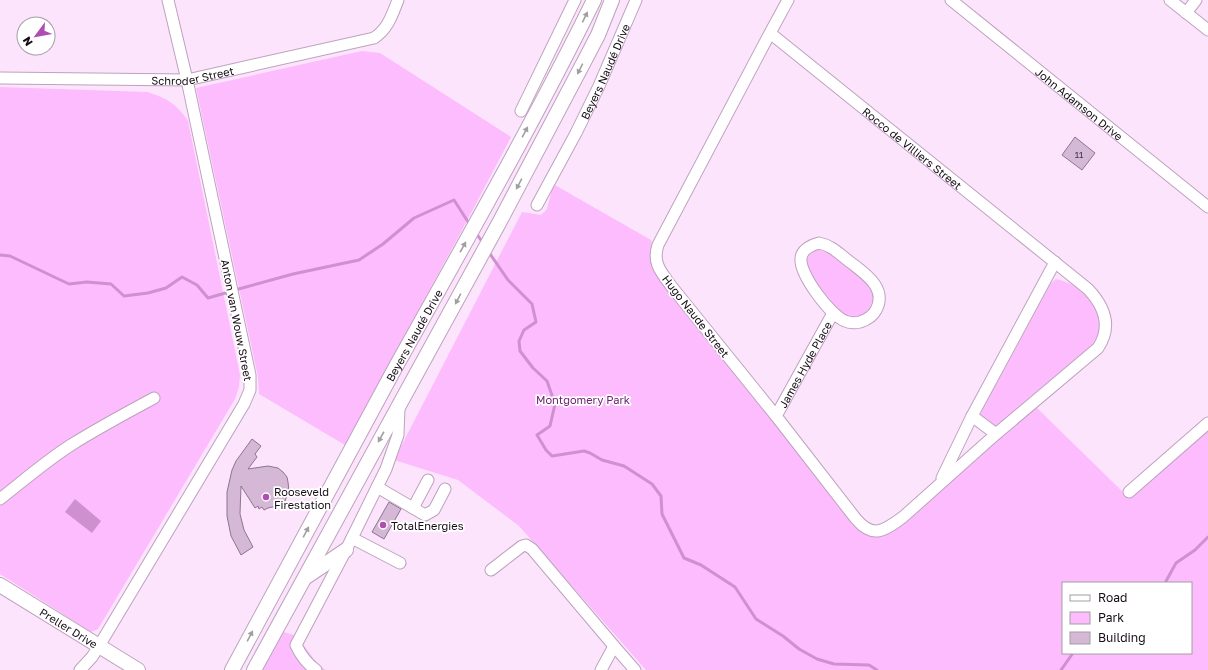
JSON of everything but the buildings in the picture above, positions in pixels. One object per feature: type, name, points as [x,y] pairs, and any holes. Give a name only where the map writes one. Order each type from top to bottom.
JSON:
[{"type":"main road","name":"Beyers Naudé Drive","points":[[232,670],[314,516],[484,209],[594,0]]},
{"type":"main road","name":"Beyers Naudé Drive","points":[[254,670],[499,223],[598,34],[612,0]]},
{"type":"main road","points":[[350,451],[368,461]]},
{"type":"main road","points":[[314,516],[333,526]]},
{"type":"main road","points":[[304,579],[349,544]]},
{"type":"main road","name":"Preller Drive","points":[[0,585],[138,670]]},
{"type":"street","name":"Anton van Wouw Street","points":[[80,670],[92,657],[99,646],[248,396],[250,390],[250,375],[168,0]]},
{"type":"street","name":"Schroder Street","points":[[0,78],[186,80],[374,38],[386,28],[398,0]]},
{"type":"street","points":[[521,111],[575,0]]},
{"type":"street","name":"Beyers Naudé Drive","points":[[537,205],[576,133],[599,86],[636,0]]},
{"type":"street","name":"Hugo Naude Street","points":[[788,0],[658,245],[655,254],[658,267],[672,287],[776,416],[861,526],[872,531],[877,531],[890,526],[903,517]]},
{"type":"street","name":"John Adamson Drive","points":[[951,0],[1208,207]]},
{"type":"street","points":[[1170,0],[1208,30]]},
{"type":"street","points":[[1186,13],[1196,0]]},
{"type":"street","name":"Rocco de Villiers Street","points":[[770,33],[1088,289],[1097,299],[1103,311],[1106,322],[1103,340],[1098,348],[996,434],[903,517]]},
{"type":"street","name":"James Hyde Place","points":[[819,243],[829,245],[869,277],[879,291],[880,300],[875,312],[863,321],[844,321],[833,313],[806,276],[802,267],[801,257],[803,252],[811,246],[819,243]]},
{"type":"street","name":"Rocco de Villiers Street","points":[[940,483],[972,416],[1055,262]]},
{"type":"street","name":"James Hyde Place","points":[[776,416],[833,313]]},
{"type":"street","points":[[0,499],[28,476],[70,446],[104,425],[154,398]]},
{"type":"street","name":"Beyers Naudé Drive","points":[[316,670],[301,657],[296,645],[349,544],[386,469],[398,435],[399,405]]},
{"type":"street","points":[[972,416],[996,434]]},
{"type":"street","points":[[1129,492],[1208,422]]},
{"type":"street","points":[[413,508],[428,480]]},
{"type":"street","points":[[377,487],[425,515],[434,510],[445,489]]},
{"type":"street","points":[[349,544],[400,563]]},
{"type":"street","points":[[491,570],[522,546],[529,546],[547,565],[635,670]]},
{"type":"street","points":[[601,670],[614,646]]},
{"type":"green space","points":[[362,51],[380,53],[511,137],[345,445],[259,394],[258,377],[196,88]]},
{"type":"green space","points":[[0,87],[147,92],[175,105],[184,115],[188,121],[240,375],[239,387],[235,399],[98,629],[91,632],[0,574]]},
{"type":"green space","name":"Montgomery Park","points":[[553,184],[651,240],[660,274],[855,522],[887,529],[935,494],[1036,407],[1126,495],[1208,423],[1208,670],[646,670],[519,526],[458,480],[394,460],[522,212],[541,215],[547,209]]},
{"type":"green space","points":[[819,250],[841,262],[855,273],[874,292],[875,301],[870,312],[857,317],[849,317],[835,305],[819,287],[812,278],[805,264],[810,254]]},
{"type":"green space","points":[[1056,279],[1077,287],[1085,293],[1098,310],[1100,331],[1096,342],[997,426],[992,425],[986,421],[981,414],[983,409],[1051,283]]},
{"type":"green space","points":[[284,632],[297,636],[319,666],[326,670],[260,670]]},
{"type":"shaded area","points":[[75,499],[101,521],[92,533],[65,512]]},
{"type":"waterway","points":[[235,290],[293,274],[359,260],[383,244],[414,218],[454,200],[470,225]]},
{"type":"waterway","points":[[476,233],[483,243]]},
{"type":"waterway","points":[[488,251],[508,280],[532,304],[536,322],[524,330],[519,341],[520,351],[533,368],[547,381],[555,404],[550,426],[537,435],[546,450],[552,456],[584,451],[602,460],[624,466],[652,484],[661,496],[662,514],[684,558],[701,565],[735,587],[756,619],[783,636],[799,649],[817,659],[834,664],[869,665],[877,670]]},
{"type":"waterway","points":[[0,255],[10,256],[69,284],[87,282],[111,284],[124,296],[148,293],[166,288],[182,277],[197,285],[208,298],[229,292]]},
{"type":"waterway","points":[[1166,582],[1176,563],[1195,550],[1208,537]]},
{"type":"waterway","points":[[1061,670],[1072,654]]},
{"type":"place","name":"Rooseveld Firestation","points":[[266,497]]},
{"type":"place","name":"TotalEnergies","points":[[383,525]]}]
